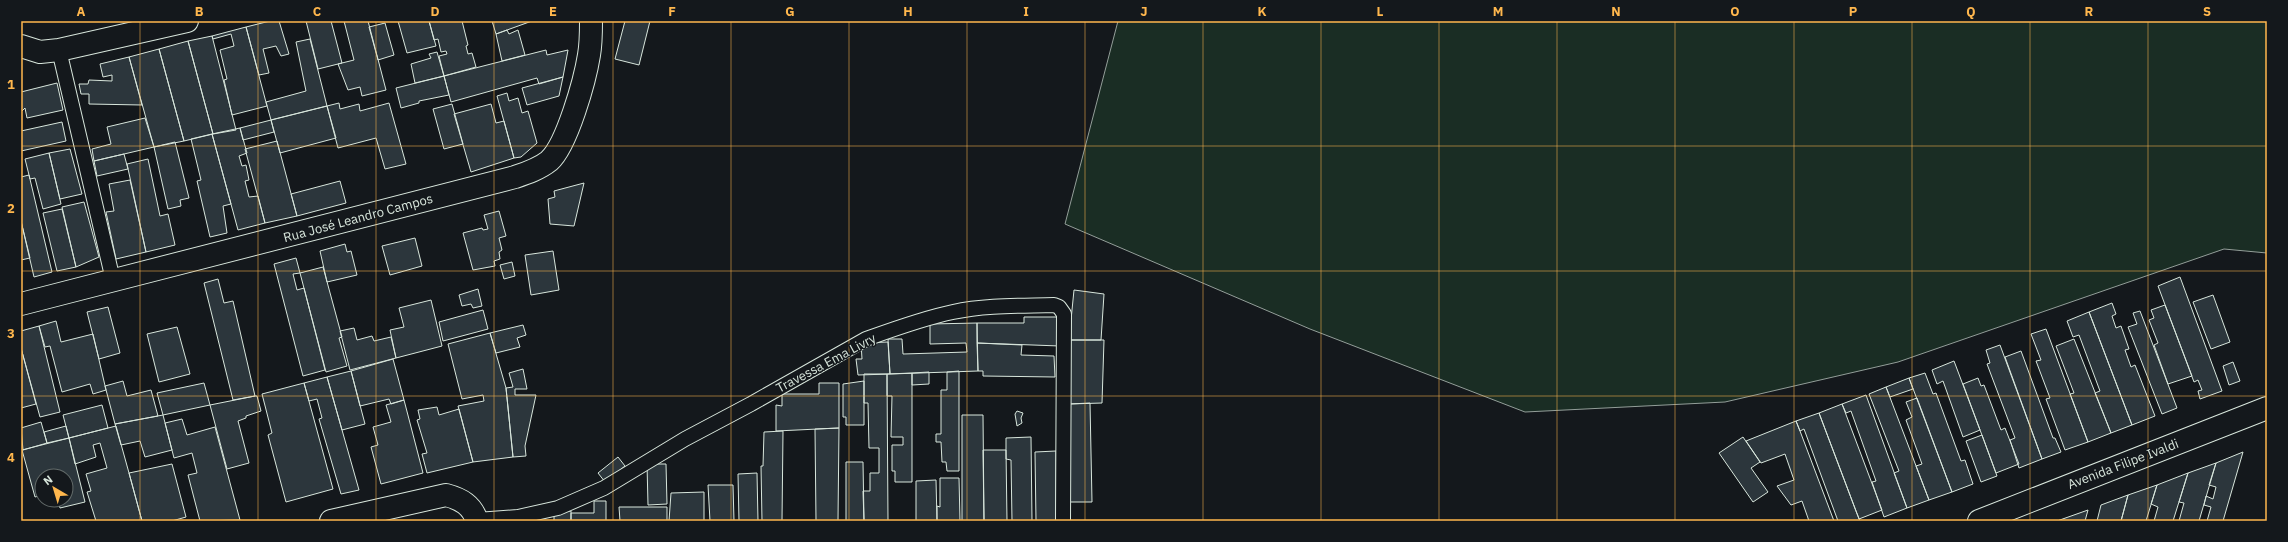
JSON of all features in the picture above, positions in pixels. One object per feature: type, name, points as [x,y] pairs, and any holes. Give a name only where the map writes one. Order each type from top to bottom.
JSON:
[{"type":"street","points":[[21,46],[40,52],[59,50],[187,21]]},
{"type":"street","name":"Rua José Leandro Campos","points":[[21,304],[516,177],[535,169],[549,160],[560,146],[571,121],[589,55],[592,21]]},
{"type":"street","name":"Avenida Filipe Ivaldi","points":[[1979,521],[2267,408]]},
{"type":"street","points":[[331,521],[446,495],[458,498],[466,503],[476,520]]},
{"type":"lane","points":[[59,50],[113,280]]},
{"type":"lane","name":"Travessa Ema Livry","points":[[476,520],[518,518],[558,508],[604,488],[685,439],[751,404],[866,339],[952,312],[974,309],[1054,305],[1059,307],[1064,314],[1063,521]]},
{"type":"green space","points":[[1118,21],[2267,21],[2267,253],[2224,249],[1898,362],[1725,402],[1525,412],[1310,329],[1065,224]]},
{"type":"building","points":[[270,21],[279,21],[289,54],[281,56],[276,46],[263,49],[269,73],[259,75],[246,27]]},
{"type":"building","points":[[306,21],[331,21],[342,63],[318,69]]},
{"type":"building","points":[[344,21],[368,21],[386,90],[362,96],[360,87],[348,90],[338,64],[354,60]]},
{"type":"building","points":[[398,21],[429,21],[436,46],[407,53]]},
{"type":"building","points":[[429,21],[462,21],[468,45],[466,46],[468,54],[472,53],[476,67],[444,76],[439,56],[447,54],[446,51],[441,52],[438,39],[434,40]]},
{"type":"building","points":[[492,21],[532,21],[496,34]]},
{"type":"building","points":[[625,21],[650,21],[639,65],[615,59]]},
{"type":"building","points":[[385,23],[394,55],[378,60],[369,27]]},
{"type":"building","points":[[246,27],[267,106],[232,115],[224,80],[227,79],[220,50],[234,46],[231,34],[213,39],[212,36]]},
{"type":"building","points":[[507,30],[509,34],[518,30],[525,55],[502,61],[496,34]]},
{"type":"building","points":[[212,36],[236,130],[213,134],[188,41]]},
{"type":"building","points":[[310,39],[327,106],[271,120],[266,102],[306,91],[296,42]]},
{"type":"building","points":[[188,41],[213,134],[184,141],[159,49]]},
{"type":"building","points":[[159,49],[184,141],[154,147],[129,57]]},
{"type":"building","points":[[546,50],[547,55],[568,50],[563,77],[539,84],[537,78],[451,102],[444,76]]},
{"type":"building","points":[[437,52],[444,76],[415,83],[411,64],[431,58],[429,54]]},
{"type":"building","points":[[129,57],[142,105],[89,104],[89,94],[81,94],[79,84],[88,84],[89,80],[112,81],[112,75],[103,77],[100,64]]},
{"type":"building","points":[[444,76],[449,95],[419,101],[419,103],[401,108],[396,88]]},
{"type":"building","points":[[563,77],[559,96],[527,105],[522,88]]},
{"type":"building","points":[[57,83],[63,110],[27,118],[25,108],[21,112],[21,92]]},
{"type":"building","points":[[507,93],[509,101],[518,98],[522,113],[528,111],[537,143],[521,157],[514,158],[497,96]]},
{"type":"building","points":[[339,103],[340,109],[359,104],[360,111],[389,103],[406,164],[385,169],[376,138],[338,148],[327,106]]},
{"type":"building","points":[[452,104],[463,144],[444,149],[433,109]]},
{"type":"building","points":[[491,104],[496,123],[504,121],[514,158],[471,172],[454,114]]},
{"type":"building","points":[[327,106],[336,138],[280,153],[271,120]]},
{"type":"building","points":[[145,118],[154,147],[94,161],[92,149],[111,144],[107,127]]},
{"type":"building","points":[[271,120],[274,132],[243,140],[240,128]]},
{"type":"building","points":[[62,122],[66,141],[21,151],[21,131]]},
{"type":"building","points":[[240,128],[247,153],[239,156],[242,166],[246,165],[249,180],[245,181],[249,197],[258,196],[265,223],[238,230],[212,134]]},
{"type":"building","points":[[212,134],[231,204],[223,206],[227,233],[210,237],[197,181],[201,180],[191,139]]},
{"type":"building","points":[[277,141],[297,216],[265,223],[245,149]]},
{"type":"building","points":[[175,142],[189,198],[180,200],[181,206],[168,209],[154,147]]},
{"type":"building","points":[[70,149],[82,194],[60,199],[49,153]]},
{"type":"building","points":[[49,153],[61,204],[43,209],[35,178],[30,179],[25,159]]},
{"type":"building","points":[[124,154],[128,169],[97,176],[94,161]]},
{"type":"building","points":[[148,159],[160,216],[168,214],[175,245],[146,252],[127,164]]},
{"type":"building","points":[[29,175],[52,272],[34,277],[21,221],[21,177]]},
{"type":"building","points":[[130,180],[146,252],[116,259],[106,212],[114,211],[109,184]]},
{"type":"building","points":[[340,181],[346,203],[297,216],[291,194]]},
{"type":"building","points":[[584,183],[574,226],[550,224],[548,199],[555,197],[554,191]]},
{"type":"building","points":[[84,202],[99,257],[76,267],[62,207]]},
{"type":"building","points":[[62,209],[76,267],[57,271],[43,213]]},
{"type":"building","points":[[499,211],[506,236],[499,238],[502,250],[499,252],[500,259],[494,261],[495,266],[473,270],[463,233],[482,228],[483,230],[488,229],[484,215]]},
{"type":"building","points":[[21,221],[30,258],[21,260]]},
{"type":"building","points":[[415,238],[422,266],[390,275],[382,246]]},
{"type":"building","points":[[345,244],[347,252],[351,251],[357,275],[327,282],[320,251]]},
{"type":"building","points":[[553,251],[559,290],[531,295],[525,255]]},
{"type":"building","points":[[296,258],[300,273],[293,274],[297,290],[304,288],[325,370],[303,376],[274,264]]},
{"type":"building","points":[[512,262],[515,276],[504,279],[500,265]]},
{"type":"building","points":[[323,267],[342,337],[339,338],[347,366],[326,372],[300,273]]},
{"type":"building","points":[[2180,277],[2222,391],[2200,399],[2198,391],[2202,390],[2198,380],[2194,382],[2158,286]]},
{"type":"building","points":[[218,279],[224,303],[233,301],[255,396],[233,400],[204,283]]},
{"type":"building","points":[[478,289],[482,306],[473,308],[471,304],[462,306],[459,295]]},
{"type":"building","points":[[1074,290],[1104,294],[1101,340],[1069,340]]},
{"type":"building","points":[[2213,295],[2230,342],[2211,349],[2193,302]]},
{"type":"building","points":[[431,300],[442,346],[396,358],[390,330],[404,327],[399,308]]},
{"type":"building","points":[[2112,303],[2116,314],[2112,316],[2116,328],[2121,326],[2129,349],[2125,350],[2131,367],[2135,365],[2155,416],[2132,425],[2089,312]]},
{"type":"building","points":[[2165,305],[2192,376],[2168,384],[2154,345],[2158,343],[2149,320],[2154,318],[2151,310]]},
{"type":"building","points":[[108,307],[120,353],[99,359],[87,312]]},
{"type":"building","points":[[483,310],[488,329],[443,341],[439,322]]},
{"type":"building","points":[[2140,311],[2177,408],[2162,414],[2128,327],[2137,324],[2133,313]]},
{"type":"building","points":[[2089,312],[2132,425],[2111,433],[2095,393],[2100,391],[2079,335],[2073,337],[2067,321]]},
{"type":"building","points":[[1024,317],[1060,317],[1060,346],[977,343],[977,323],[1024,323]]},
{"type":"building","points":[[56,321],[61,342],[93,334],[106,390],[93,394],[90,384],[62,392],[50,346],[45,347],[39,326]]},
{"type":"building","points":[[977,323],[978,371],[890,374],[888,339],[902,339],[903,354],[967,352],[966,343],[930,344],[930,324]]},
{"type":"building","points":[[523,325],[526,335],[517,338],[520,347],[496,353],[490,333]]},
{"type":"building","points":[[39,326],[60,412],[40,417],[21,348],[21,331]]},
{"type":"building","points":[[177,327],[190,374],[159,382],[147,334]]},
{"type":"building","points":[[354,328],[357,340],[372,336],[374,341],[391,337],[396,358],[350,370],[340,331]]},
{"type":"building","points":[[2046,329],[2088,442],[2065,450],[2046,399],[2050,398],[2036,361],[2041,360],[2031,334]]},
{"type":"building","points":[[490,333],[506,388],[513,457],[473,462],[458,406],[484,401],[483,395],[462,399],[448,344]]},
{"type":"building","points":[[2074,339],[2111,433],[2088,442],[2070,394],[2074,393],[2056,346]]},
{"type":"building","points":[[1069,340],[1104,340],[1102,403],[1069,404]]},
{"type":"building","points":[[888,342],[890,374],[858,375],[856,359],[862,359],[861,343]]},
{"type":"building","points":[[977,343],[1022,345],[1021,355],[1054,356],[1055,377],[983,376],[983,371],[978,371]]},
{"type":"building","points":[[2000,345],[2042,459],[2019,468],[2010,440],[2015,438],[1987,364],[1990,363],[1986,350]]},
{"type":"building","points":[[21,348],[36,404],[21,408]]},
{"type":"building","points":[[2021,351],[2053,438],[2055,438],[2061,452],[2042,459],[2005,357]]},
{"type":"building","points":[[393,359],[404,400],[391,404],[389,399],[360,406],[351,371]]},
{"type":"building","points":[[1954,361],[1980,430],[1963,437],[1943,381],[1937,384],[1932,370]]},
{"type":"building","points":[[2233,362],[2240,381],[2229,385],[2223,366]]},
{"type":"building","points":[[523,369],[527,389],[515,389],[515,395],[536,395],[525,446],[526,456],[513,457],[506,388],[513,387],[509,373]]},
{"type":"building","points":[[351,371],[365,424],[342,430],[327,377]]},
{"type":"building","points":[[959,371],[959,471],[947,471],[946,462],[942,462],[941,442],[936,442],[936,434],[941,434],[941,390],[947,390],[947,372]]},
{"type":"building","points":[[929,372],[929,384],[912,385],[912,373]]},
{"type":"building","points":[[912,373],[912,482],[895,482],[895,471],[892,471],[892,445],[903,445],[903,437],[891,437],[892,396],[887,396],[887,374]]},
{"type":"building","points":[[1925,373],[1933,394],[1936,393],[1961,461],[1965,460],[1973,484],[1952,492],[1909,378]]},
{"type":"building","points":[[864,374],[887,374],[888,521],[864,521],[863,491],[870,491],[870,473],[879,473],[879,448],[869,448],[868,403],[864,403]]},
{"type":"building","points":[[327,377],[359,490],[341,494],[319,419],[322,418],[317,399],[309,401],[304,383]]},
{"type":"building","points":[[1909,378],[1913,389],[1890,397],[1886,387]]},
{"type":"building","points":[[1978,378],[1981,386],[1984,385],[2001,430],[2005,428],[2019,464],[1996,473],[1963,384]]},
{"type":"building","points":[[123,381],[127,396],[151,390],[158,416],[115,424],[105,386]]},
{"type":"building","points":[[864,381],[864,425],[846,425],[846,417],[843,417],[843,384]]},
{"type":"building","points":[[204,383],[210,405],[163,415],[157,393]]},
{"type":"building","points":[[304,383],[333,489],[286,502],[268,435],[272,433],[262,394]]},
{"type":"building","points":[[819,383],[839,383],[839,428],[776,431],[776,405],[782,406],[782,394],[819,394]]},
{"type":"building","points":[[1886,387],[1929,500],[1907,508],[1894,473],[1899,471],[1869,394]]},
{"type":"building","points":[[1866,395],[1907,508],[1884,517],[1872,482],[1876,481],[1851,411],[1846,413],[1842,404]]},
{"type":"building","points":[[257,396],[261,411],[246,416],[246,418],[238,421],[249,463],[227,469],[210,405]]},
{"type":"building","points":[[1917,398],[1952,492],[1929,500],[1916,466],[1922,464],[1906,420],[1912,417],[1906,402]]},
{"type":"building","points":[[404,400],[423,473],[381,484],[371,447],[378,445],[373,427],[391,422],[386,405]]},
{"type":"building","points":[[1090,403],[1092,502],[1070,502],[1069,404]]},
{"type":"building","points":[[1842,404],[1882,510],[1859,519],[1819,413]]},
{"type":"building","points":[[102,405],[108,428],[69,438],[63,415]]},
{"type":"building","points":[[437,407],[439,415],[459,409],[473,462],[427,473],[422,454],[427,453],[417,420],[420,419],[418,410]]},
{"type":"building","points":[[1017,411],[1023,413],[1021,418],[1022,423],[1017,426],[1015,414]]},
{"type":"building","points":[[1819,413],[1860,521],[1838,521],[1804,429],[1800,431],[1796,421]]},
{"type":"building","points":[[163,415],[172,450],[145,457],[140,441],[121,445],[115,424]]},
{"type":"building","points":[[962,415],[983,415],[984,521],[962,521]]},
{"type":"building","points":[[182,419],[187,435],[215,427],[240,520],[200,521],[188,475],[197,473],[192,453],[174,458],[165,423]]},
{"type":"building","points":[[1796,421],[1834,521],[1809,521],[1802,501],[1791,505],[1777,486],[1794,480],[1785,454],[1761,463],[1746,441]]},
{"type":"building","points":[[41,422],[47,443],[23,450],[21,428]]},
{"type":"building","points":[[66,426],[69,438],[47,443],[44,432]]},
{"type":"building","points":[[116,426],[142,521],[96,521],[87,492],[91,491],[86,474],[107,468],[100,443],[93,445],[96,457],[75,464],[69,438]]},
{"type":"building","points":[[839,428],[838,521],[816,521],[815,429]]},
{"type":"building","points":[[783,431],[782,521],[762,521],[761,466],[763,466],[764,432]]},
{"type":"building","points":[[1982,435],[1997,476],[1981,482],[1966,441]]},
{"type":"building","points":[[1031,437],[1032,521],[1012,521],[1011,460],[1006,459],[1006,438]]},
{"type":"building","points":[[1743,437],[1760,462],[1751,468],[1768,492],[1753,502],[1719,453]]},
{"type":"building","points":[[69,438],[85,502],[74,505],[74,468],[34,468],[34,493],[22,450]]},
{"type":"building","points":[[983,450],[1006,450],[1007,521],[984,521]]},
{"type":"building","points":[[1056,451],[1056,521],[1036,521],[1035,452]]},
{"type":"building","points":[[2243,452],[2223,521],[2207,521],[2211,507],[2204,505],[2206,496],[2213,499],[2216,487],[2209,485],[2216,463]]},
{"type":"building","points":[[618,457],[625,466],[605,482],[598,473]]},
{"type":"building","points":[[846,462],[863,462],[864,521],[846,521]]},
{"type":"building","points":[[2216,463],[2199,521],[2179,521],[2184,503],[2179,502],[2188,473]]},
{"type":"building","points":[[172,464],[186,517],[172,521],[142,521],[129,473]]},
{"type":"building","points":[[647,464],[666,464],[667,504],[648,505]]},
{"type":"building","points":[[757,473],[758,521],[739,521],[738,474]]},
{"type":"building","points":[[2188,473],[2173,521],[2154,521],[2158,507],[2151,504],[2157,485]]},
{"type":"building","points":[[940,478],[959,478],[960,521],[937,521],[937,506],[940,507]]},
{"type":"building","points":[[936,480],[937,521],[916,521],[916,481]]},
{"type":"building","points":[[708,485],[733,485],[734,521],[710,521]]},
{"type":"building","points":[[2157,485],[2146,521],[2121,521],[2128,495]]},
{"type":"building","points":[[704,492],[704,521],[669,521],[671,493]]},
{"type":"building","points":[[2128,495],[2121,521],[2097,521],[2101,505]]},
{"type":"building","points":[[594,501],[606,501],[606,521],[571,521],[571,513],[594,513]]},
{"type":"building","points":[[619,507],[667,507],[667,521],[620,521]]},
{"type":"building","points":[[2088,510],[2085,521],[2057,521]]},
{"type":"building","points":[[571,511],[571,521],[554,521],[554,512]]}]
